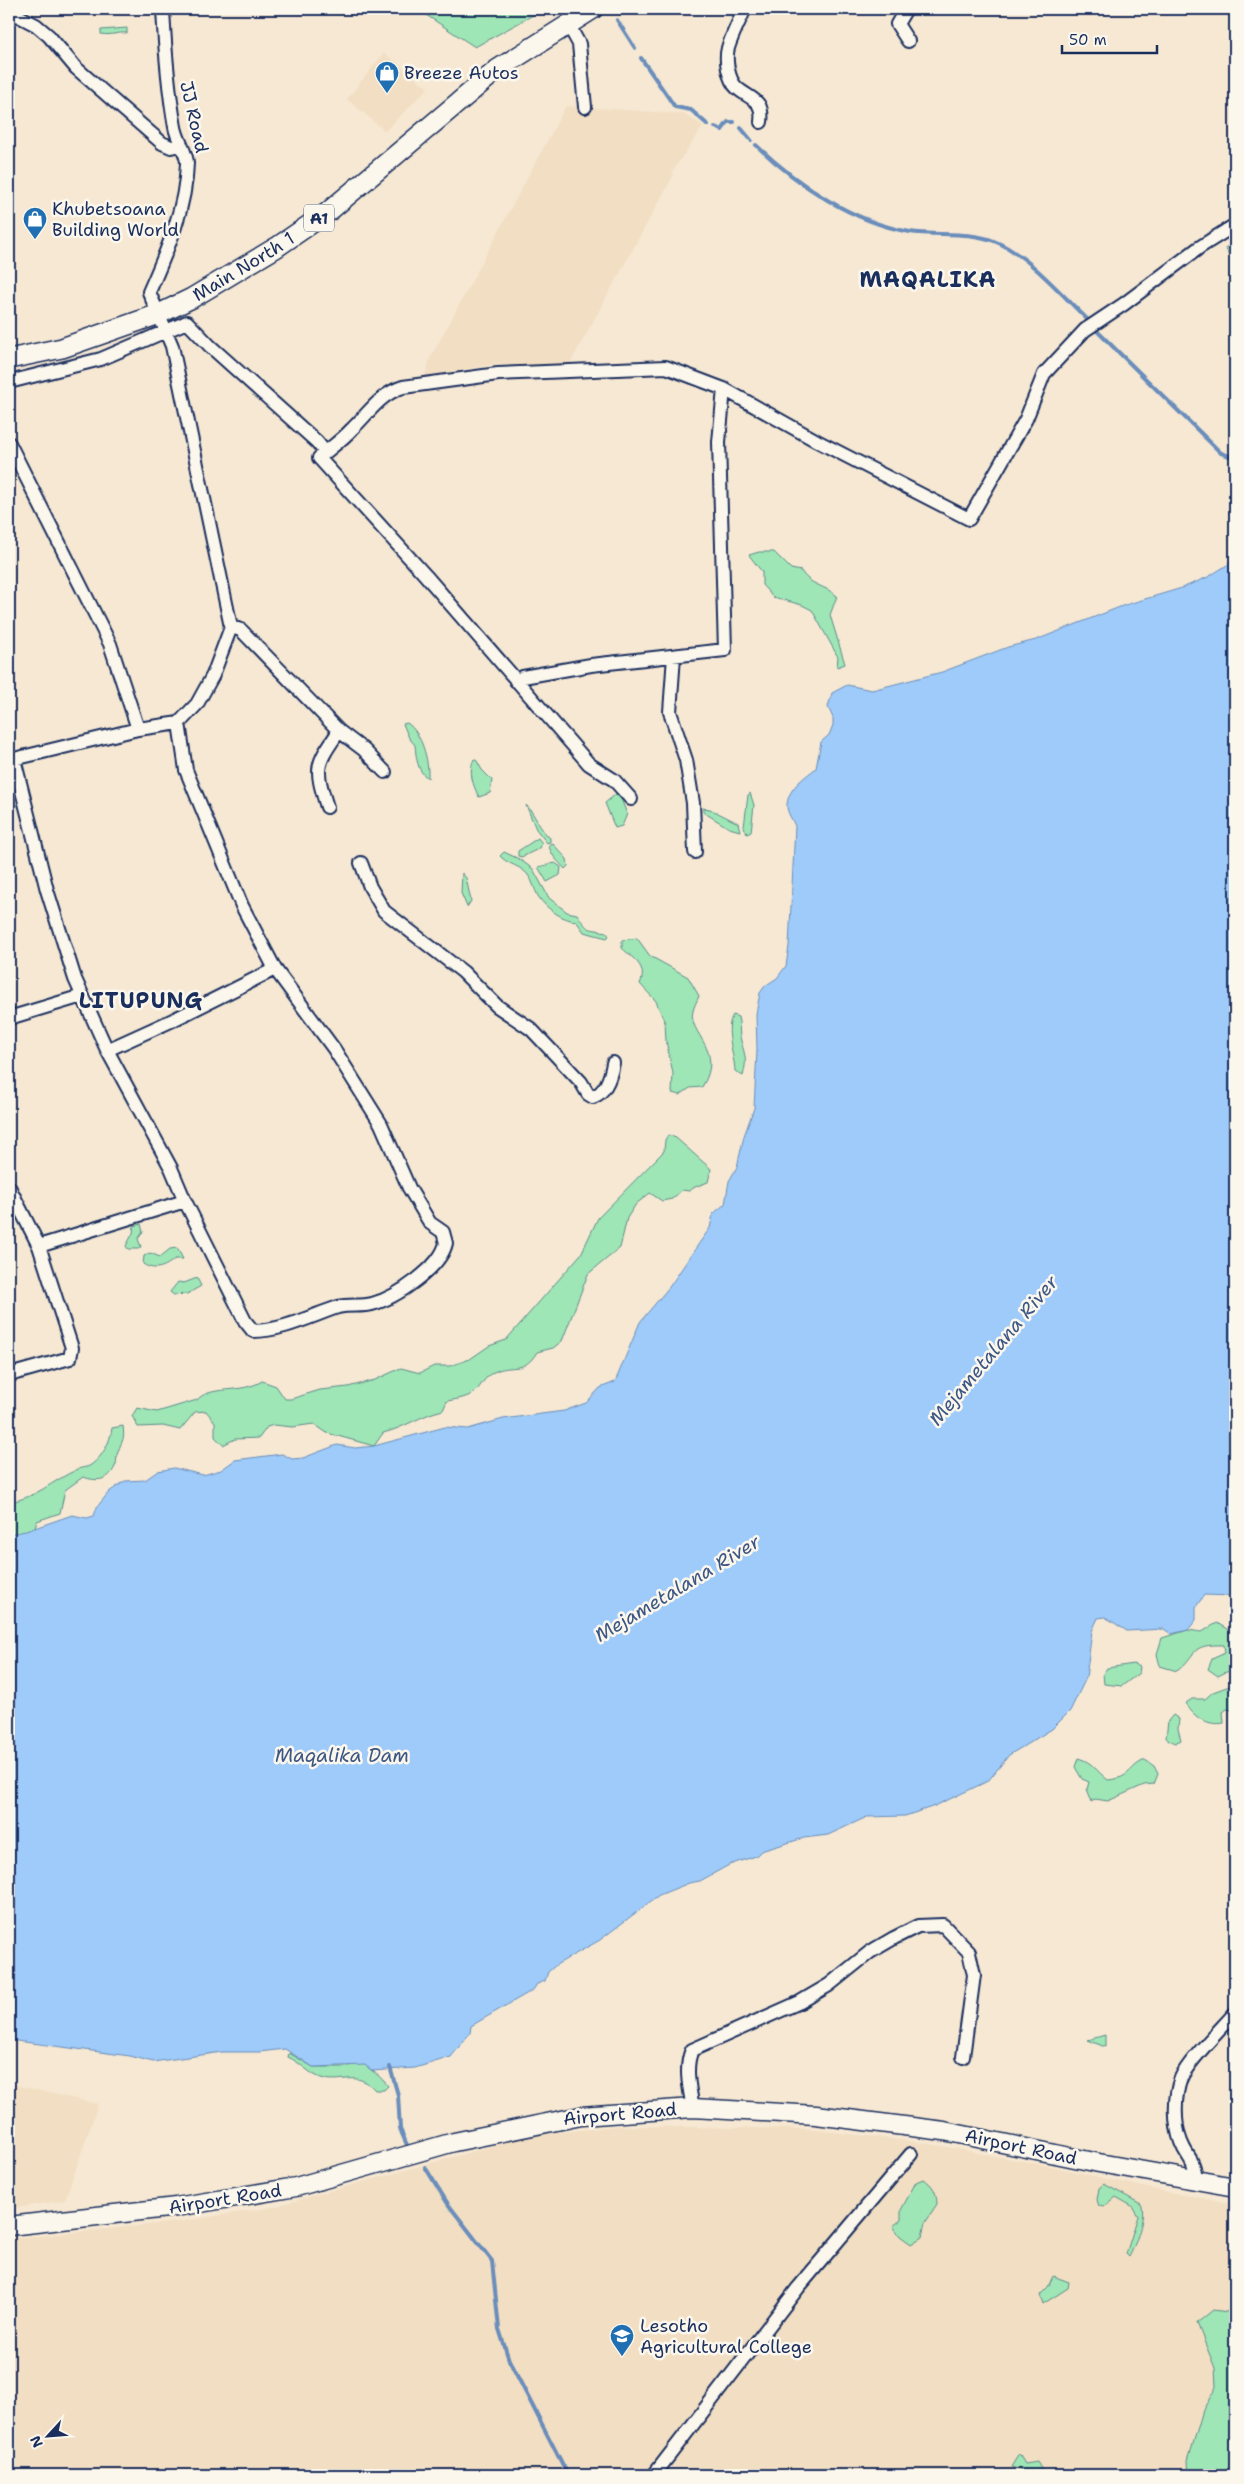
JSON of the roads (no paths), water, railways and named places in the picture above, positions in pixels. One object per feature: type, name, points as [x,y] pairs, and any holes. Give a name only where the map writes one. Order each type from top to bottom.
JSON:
[{"type":"main road","name":"Main North 1","points":[[9,360],[162,322],[192,298],[277,247],[328,212],[498,69],[593,9]]},
{"type":"main road","name":"Airport Road","points":[[9,2226],[176,2207],[296,2187],[454,2142],[581,2116],[693,2108],[816,2115],[944,2131],[1235,2187]]},
{"type":"street","name":"JJ Road","points":[[163,9],[167,83],[180,145],[187,160],[186,179],[180,210],[164,258],[149,292],[172,346],[232,627]]},
{"type":"street","points":[[745,9],[728,49],[727,64],[732,82],[757,102],[762,111],[760,122]]},
{"type":"street","points":[[906,9],[897,24],[908,41]]},
{"type":"street","points":[[9,11],[36,25],[49,36],[76,68],[162,142],[172,147],[180,145]]},
{"type":"street","points":[[568,24],[580,44],[585,107]]},
{"type":"street","points":[[631,799],[614,780],[589,764],[426,576],[318,458],[351,430],[391,390],[498,374],[666,367],[724,389],[816,441],[969,518],[1026,419],[1044,374],[1094,322],[1124,304],[1200,247],[1235,225]]},
{"type":"street","points":[[9,382],[101,359],[162,322],[187,322],[210,346],[317,442],[325,452]]},
{"type":"street","points":[[516,680],[523,677],[591,665],[725,650],[719,442],[724,389]]},
{"type":"street","points":[[9,444],[110,644],[138,729]]},
{"type":"street","points":[[179,723],[189,779],[242,906],[275,969],[334,1048],[381,1124],[409,1188],[430,1223],[443,1232],[446,1243],[440,1259],[409,1285],[375,1304],[342,1306],[278,1327],[253,1331],[245,1321],[185,1201],[171,1168],[107,1050],[82,996],[46,890],[11,759],[138,729],[179,723],[197,704],[209,682],[232,627],[241,630],[339,731],[364,750],[385,772]]},
{"type":"street","points":[[674,656],[670,712],[686,760],[694,803],[695,852]]},
{"type":"street","points":[[328,807],[321,787],[319,761],[339,731]]},
{"type":"street","points":[[361,863],[370,887],[384,911],[463,972],[497,1006],[531,1029],[581,1082],[588,1094],[593,1097],[598,1095],[610,1079],[613,1063]]},
{"type":"street","points":[[107,1050],[173,1020],[275,969]]},
{"type":"street","points":[[9,1018],[82,996]]},
{"type":"street","points":[[9,1187],[39,1246],[72,1348],[70,1358],[9,1375]]},
{"type":"street","points":[[39,1246],[185,1201]]},
{"type":"street","points":[[693,2108],[689,2084],[689,2057],[692,2050],[800,2002],[829,1985],[870,1952],[918,1926],[944,1925],[969,1952],[974,1975],[963,2057]]},
{"type":"street","points":[[1196,2180],[1195,2164],[1181,2142],[1177,2127],[1178,2092],[1182,2077],[1235,2013]]},
{"type":"street","points":[[654,2475],[798,2288],[911,2154]]},
{"type":"water","name":"Maqalika Dam","points":[[1235,560],[1235,1596],[1204,1595],[1196,1607],[1196,1620],[1188,1630],[1171,1634],[1164,1629],[1127,1631],[1105,1617],[1098,1618],[1092,1631],[1086,1678],[1070,1711],[1052,1729],[1009,1755],[988,1781],[935,1806],[905,1816],[867,1817],[828,1835],[804,1838],[761,1851],[756,1856],[729,1865],[700,1881],[689,1883],[659,1895],[600,1940],[556,1965],[548,1972],[545,1981],[537,1984],[533,1990],[471,2026],[470,2033],[451,2057],[415,2068],[372,2071],[365,2065],[313,2067],[285,2049],[259,2052],[222,2052],[153,2062],[130,2056],[9,2040],[9,1534],[26,1531],[72,1515],[87,1518],[94,1516],[97,1507],[109,1492],[125,1481],[145,1480],[158,1471],[174,1468],[203,1475],[221,1470],[235,1460],[282,1454],[292,1459],[303,1458],[337,1445],[355,1448],[374,1446],[445,1427],[468,1429],[503,1419],[564,1411],[586,1403],[600,1388],[615,1382],[640,1322],[670,1286],[710,1228],[713,1214],[725,1204],[729,1181],[737,1167],[744,1136],[754,1108],[757,1050],[756,1014],[760,993],[765,986],[777,978],[786,966],[789,946],[795,826],[787,808],[787,801],[789,795],[801,780],[816,768],[821,742],[829,735],[833,725],[833,718],[828,707],[832,693],[847,685],[872,690],[942,672],[1008,647],[1036,640],[1125,605],[1182,588],[1208,577]]},
{"type":"waterway","points":[[617,20],[635,48]]},
{"type":"waterway","points":[[641,58],[675,107],[691,110],[708,125]]},
{"type":"waterway","points":[[715,127],[722,130],[728,122],[734,122]]},
{"type":"waterway","points":[[741,128],[751,140]]},
{"type":"waterway","points":[[756,145],[790,174],[827,200],[867,220],[910,232],[974,236],[994,241],[1006,247],[1031,265],[1087,319]]},
{"type":"waterway","points":[[1094,328],[1221,453],[1235,458]]},
{"type":"waterway","points":[[390,2067],[398,2095],[400,2129],[407,2145]]},
{"type":"waterway","points":[[425,2167],[448,2204],[492,2261],[499,2329],[509,2360],[568,2475]]},
{"type":"place","name":"Breeze Autos","points":[[387,94]]},
{"type":"place","name":"Khubetsoana Building World","points":[[35,240]]},
{"type":"place","name":"Lesotho Agricultural College","points":[[622,2357]]},
{"type":"district","name":"MAQALIKA","points":[[928,279]]},
{"type":"district","name":"LITUPUNG","points":[[141,1000]]},
{"type":"water label","name":"Mejametalana River","points":[[993,1350]]},
{"type":"water label","name":"Mejametalana River","points":[[677,1588]]}]
